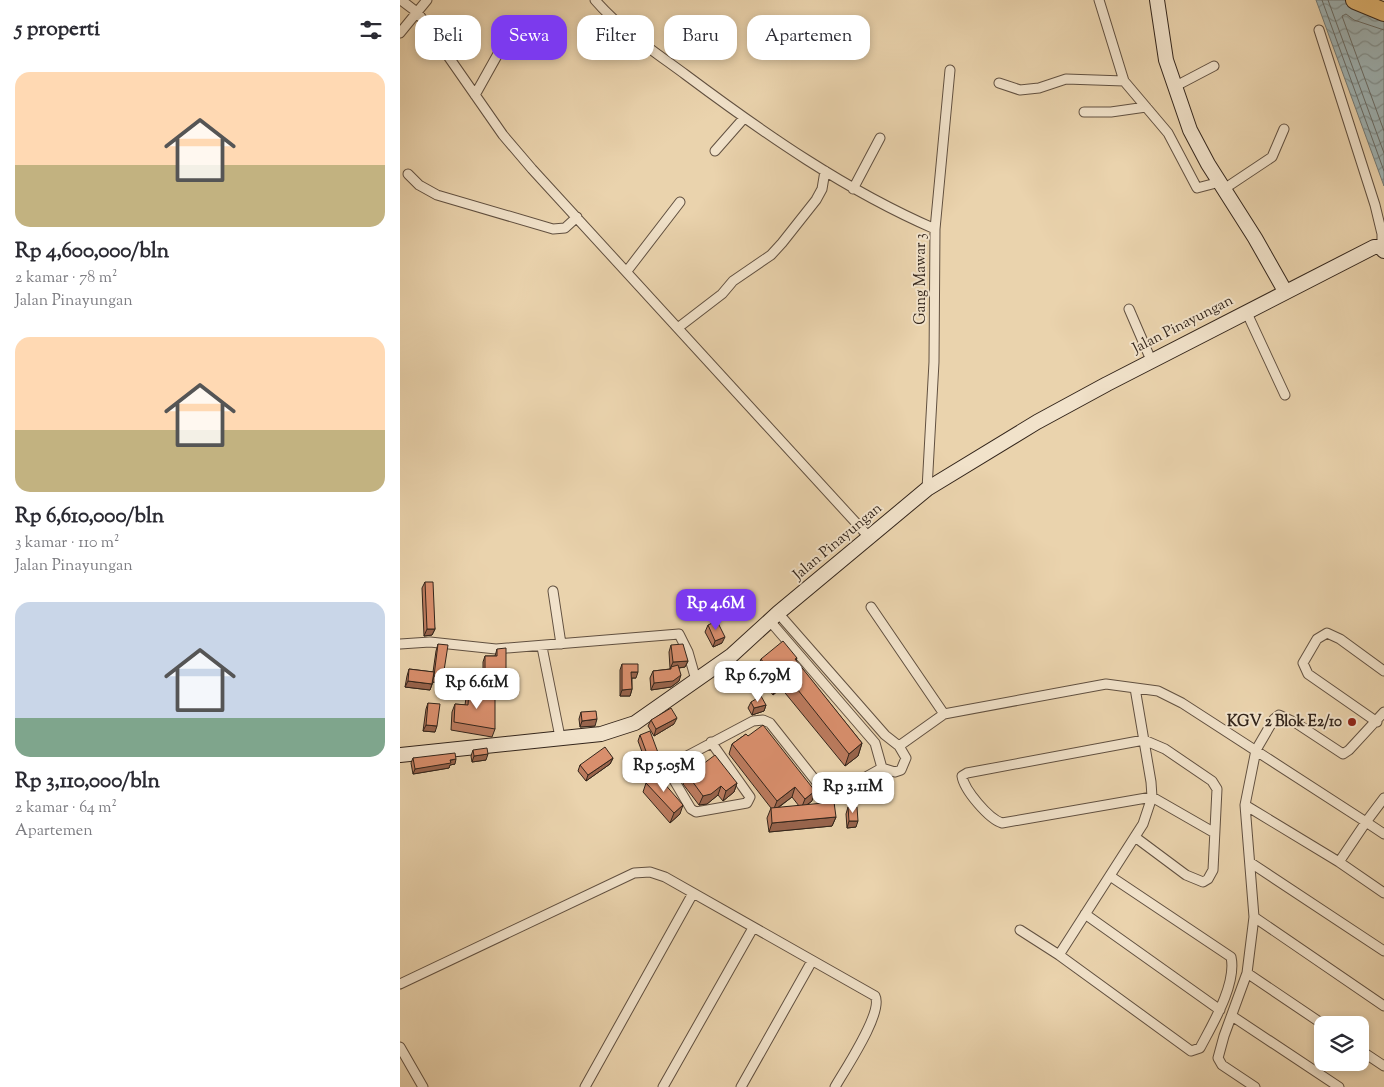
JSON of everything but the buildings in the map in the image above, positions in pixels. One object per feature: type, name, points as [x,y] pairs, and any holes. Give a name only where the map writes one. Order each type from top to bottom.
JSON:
[{"type":"highway","points":[[1355,0],[1384,12]]},
{"type":"main road","points":[[1157,0],[1166,60],[1190,130],[1285,291]]},
{"type":"main road","name":"Jalan Pinayungan","points":[[400,755],[601,734],[635,723],[732,655],[773,617],[927,489],[1037,422],[1151,360],[1374,246],[1382,249]]},
{"type":"street","points":[[401,0],[418,13],[503,135],[869,537]]},
{"type":"street","points":[[400,33],[427,0]]},
{"type":"street","points":[[596,0],[634,36],[744,118],[853,189],[882,205],[935,229]]},
{"type":"street","points":[[1099,0],[1124,81],[1168,133],[1196,188],[1222,186],[1272,156],[1284,129]]},
{"type":"street","points":[[1320,30],[1380,223],[1382,249]]},
{"type":"street","points":[[475,95],[494,60]]},
{"type":"street","points":[[1174,87],[1214,66]]},
{"type":"street","name":"Gang Mawar 3","points":[[927,489],[934,362],[935,229],[950,70]]},
{"type":"street","points":[[999,83],[1020,90],[1039,88],[1066,78],[1124,81]]},
{"type":"street","points":[[1084,112],[1110,112],[1146,107]]},
{"type":"street","points":[[715,151],[744,118]]},
{"type":"street","points":[[853,189],[880,138]]},
{"type":"street","points":[[678,327],[722,294],[733,281],[771,255],[816,200],[822,189],[825,171]]},
{"type":"street","points":[[408,174],[419,185],[437,195],[553,229],[565,228],[577,217]]},
{"type":"street","points":[[626,271],[680,202]]},
{"type":"street","points":[[1129,309],[1151,360]]},
{"type":"street","points":[[1246,311],[1285,395]]},
{"type":"street","points":[[553,591],[561,644]]},
{"type":"street","points":[[871,608],[944,714]]},
{"type":"street","points":[[711,742],[750,797],[747,803],[696,812],[691,809],[668,770],[670,765],[711,742],[753,720],[763,720],[770,723],[823,790],[830,794],[839,792],[882,768],[895,772],[905,764],[906,758],[899,746],[880,729],[773,617]]},
{"type":"street","points":[[773,617],[871,737],[875,743],[882,768]]},
{"type":"street","points":[[1377,722],[1308,674],[1303,663],[1317,639],[1327,633],[1340,639],[1384,671]]},
{"type":"street","points":[[400,644],[430,642],[496,650],[679,634],[682,636],[688,652],[696,680]]},
{"type":"street","points":[[542,646],[560,737]]},
{"type":"street","points":[[899,746],[944,714],[1106,684],[1158,691],[1182,703],[1384,834]]},
{"type":"street","points":[[1059,955],[1135,837],[1149,810],[1152,797],[1134,688]]},
{"type":"street","points":[[1254,1087],[1219,1062],[1224,1036],[1247,973],[1254,918],[1245,805],[1256,750],[1274,719],[1279,715],[1296,723],[1343,754],[1377,722],[1384,712]]},
{"type":"street","points":[[871,737],[880,729]]},
{"type":"street","points":[[1135,837],[1186,875],[1203,882],[1208,879],[1213,870],[1213,832],[1217,789],[1212,781],[1165,749],[1144,740],[966,773],[962,776],[963,781],[992,820],[1002,823],[1152,797],[1213,832]]},
{"type":"street","points":[[1339,862],[1384,798]]},
{"type":"street","points":[[1245,805],[1339,862],[1384,893]]},
{"type":"street","points":[[1251,863],[1384,951]]},
{"type":"street","points":[[400,984],[634,873],[653,873],[665,877],[692,895],[875,996],[878,1002],[872,1021],[835,1087]]},
{"type":"street","points":[[1020,930],[1059,955],[1191,1051],[1200,1048],[1220,1010],[1233,967],[1231,958],[1110,876]]},
{"type":"street","points":[[586,1087],[692,895]]},
{"type":"street","points":[[1085,914],[1220,1010]]},
{"type":"street","points":[[1254,918],[1384,1006]]},
{"type":"street","points":[[663,1087],[752,928]]},
{"type":"street","points":[[741,1087],[812,961]]},
{"type":"street","points":[[1247,973],[1314,1018]]},
{"type":"street","points":[[1232,1016],[1338,1087]]},
{"type":"street","points":[[400,1047],[423,1087]]},
{"type":"street","points":[[1369,1056],[1384,1066]]},
{"type":"water","points":[[1316,0],[1355,0],[1384,12],[1384,186]]},
{"type":"place","name":"KGV 2 Blok E2/10","points":[[1352,722]]}]
